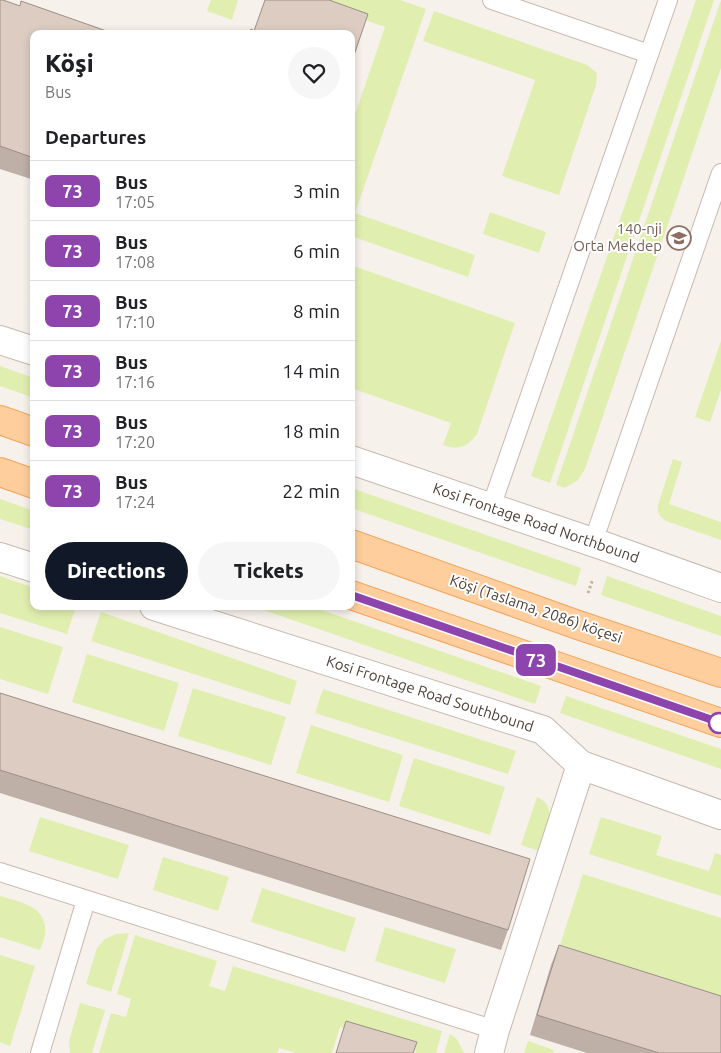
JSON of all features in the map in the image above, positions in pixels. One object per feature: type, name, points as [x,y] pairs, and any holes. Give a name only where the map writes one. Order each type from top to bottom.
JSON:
[{"type":"main road","points":[[0,420],[30,431]]},
{"type":"main road","points":[[0,472],[30,483]]},
{"type":"main road","name":"Köşi (Taslama, 2086) köçesi","points":[[355,545],[578,625],[721,673]]},
{"type":"main road","points":[[355,596],[721,723]]},
{"type":"street","points":[[0,340],[30,350]]},
{"type":"street","name":"Kosi Frontage Road Northbound","points":[[355,461],[593,542],[721,588]]},
{"type":"street","points":[[0,557],[30,567]]},
{"type":"street","name":"Kosi Frontage Road Southbound","points":[[167,610],[543,730],[581,765],[721,815]]},
{"type":"street","points":[[492,1042],[581,765]]},
{"type":"lane","points":[[492,0],[649,54]]},
{"type":"lane","points":[[491,507],[668,0]]},
{"type":"lane","points":[[593,542],[721,173]]},
{"type":"lane","points":[[0,872],[86,900],[492,1042]]},
{"type":"lane","points":[[40,1053],[86,900]]},
{"type":"green space","points":[[211,0],[238,0],[232,20],[207,11]]},
{"type":"green space","points":[[307,0],[400,0],[426,9],[355,213],[355,114],[385,27]]},
{"type":"green space","points":[[696,0],[714,0],[550,483],[531,476]]},
{"type":"green space","points":[[721,0],[721,68],[585,469],[578,480],[565,488],[556,485]]},
{"type":"green space","points":[[434,11],[587,65],[597,73],[596,85],[559,195],[502,176],[535,80],[423,41]]},
{"type":"green space","points":[[490,212],[546,232],[539,253],[483,234]]},
{"type":"green space","points":[[355,213],[475,255],[468,277],[355,237]]},
{"type":"green space","points":[[355,266],[515,323],[477,434],[462,447],[454,448],[443,445],[451,423],[355,389]]},
{"type":"green space","points":[[721,341],[721,390],[710,422],[695,417]]},
{"type":"green space","points":[[0,366],[30,377],[30,397],[0,386]]},
{"type":"green space","points":[[673,459],[682,462],[669,504],[721,522],[721,540],[666,521],[659,514],[658,505]]},
{"type":"green space","points":[[355,489],[581,568],[576,586],[355,509]]},
{"type":"green space","points":[[0,499],[30,510],[30,529],[0,519]]},
{"type":"green space","points":[[0,576],[30,587],[30,610],[75,610],[67,634],[0,613]]},
{"type":"green space","points":[[607,576],[721,616],[721,636],[601,595]]},
{"type":"green space","points":[[264,610],[322,610],[541,686],[535,704]]},
{"type":"green space","points":[[101,612],[297,681],[290,705],[91,641]]},
{"type":"green space","points":[[0,627],[63,647],[48,694],[0,679]]},
{"type":"green space","points":[[87,654],[179,683],[164,731],[72,702]]},
{"type":"green space","points":[[193,688],[286,717],[271,765],[178,736]]},
{"type":"green space","points":[[323,689],[516,751],[508,774],[315,713]]},
{"type":"green space","points":[[566,696],[721,749],[721,769],[560,713]]},
{"type":"green space","points":[[311,725],[403,755],[389,802],[296,773]]},
{"type":"green space","points":[[414,758],[505,787],[490,835],[399,806]]},
{"type":"green space","points":[[537,797],[544,801],[549,813],[549,821],[539,851],[521,845]]},
{"type":"green space","points":[[40,817],[129,845],[118,879],[29,851]]},
{"type":"green space","points":[[601,817],[662,836],[656,855],[709,871],[715,853],[721,855],[721,896],[589,854]]},
{"type":"green space","points":[[163,857],[229,877],[218,911],[153,890]]},
{"type":"green space","points":[[583,874],[721,918],[721,999],[559,948]]},
{"type":"green space","points":[[262,888],[356,918],[345,952],[251,922]]},
{"type":"green space","points":[[0,896],[24,903],[37,911],[42,917],[45,925],[45,934],[40,950],[0,937]]},
{"type":"green space","points":[[385,927],[456,949],[445,983],[375,961]]},
{"type":"green space","points":[[129,933],[111,992],[86,984],[97,948],[105,939],[116,934]]},
{"type":"green space","points":[[135,935],[217,961],[209,986],[225,991],[233,966],[442,1031],[436,1053],[415,1053],[416,1051],[340,1027],[332,1053],[296,1053],[279,1048],[277,1053],[99,1053],[111,1013],[126,1017],[131,999],[117,994]]},
{"type":"green space","points":[[0,955],[35,966],[10,1046],[0,1042]]},
{"type":"green space","points":[[80,1003],[105,1010],[92,1053],[70,1053],[69,1041]]},
{"type":"green space","points":[[450,1034],[457,1039],[464,1053],[444,1053]]},
{"type":"green space","points":[[528,1041],[554,1050],[553,1053],[524,1053]]},
{"type":"building","points":[[0,0],[20,6],[21,1],[104,30],[30,30],[30,157],[0,146]]},
{"type":"building","points":[[265,0],[329,0],[368,14],[355,52],[355,30],[254,30]]},
{"type":"building","points":[[0,693],[530,859],[508,930],[0,770]]},
{"type":"building","points":[[559,945],[721,996],[721,1053],[659,1053],[537,1015]]},
{"type":"building","points":[[346,1021],[417,1042],[413,1053],[336,1053]]},
{"type":"bus line","name":"73","points":[[355,596],[721,723]]},
{"type":"place","name":"140-nji Orta Mekdep","points":[[679,238]]}]
